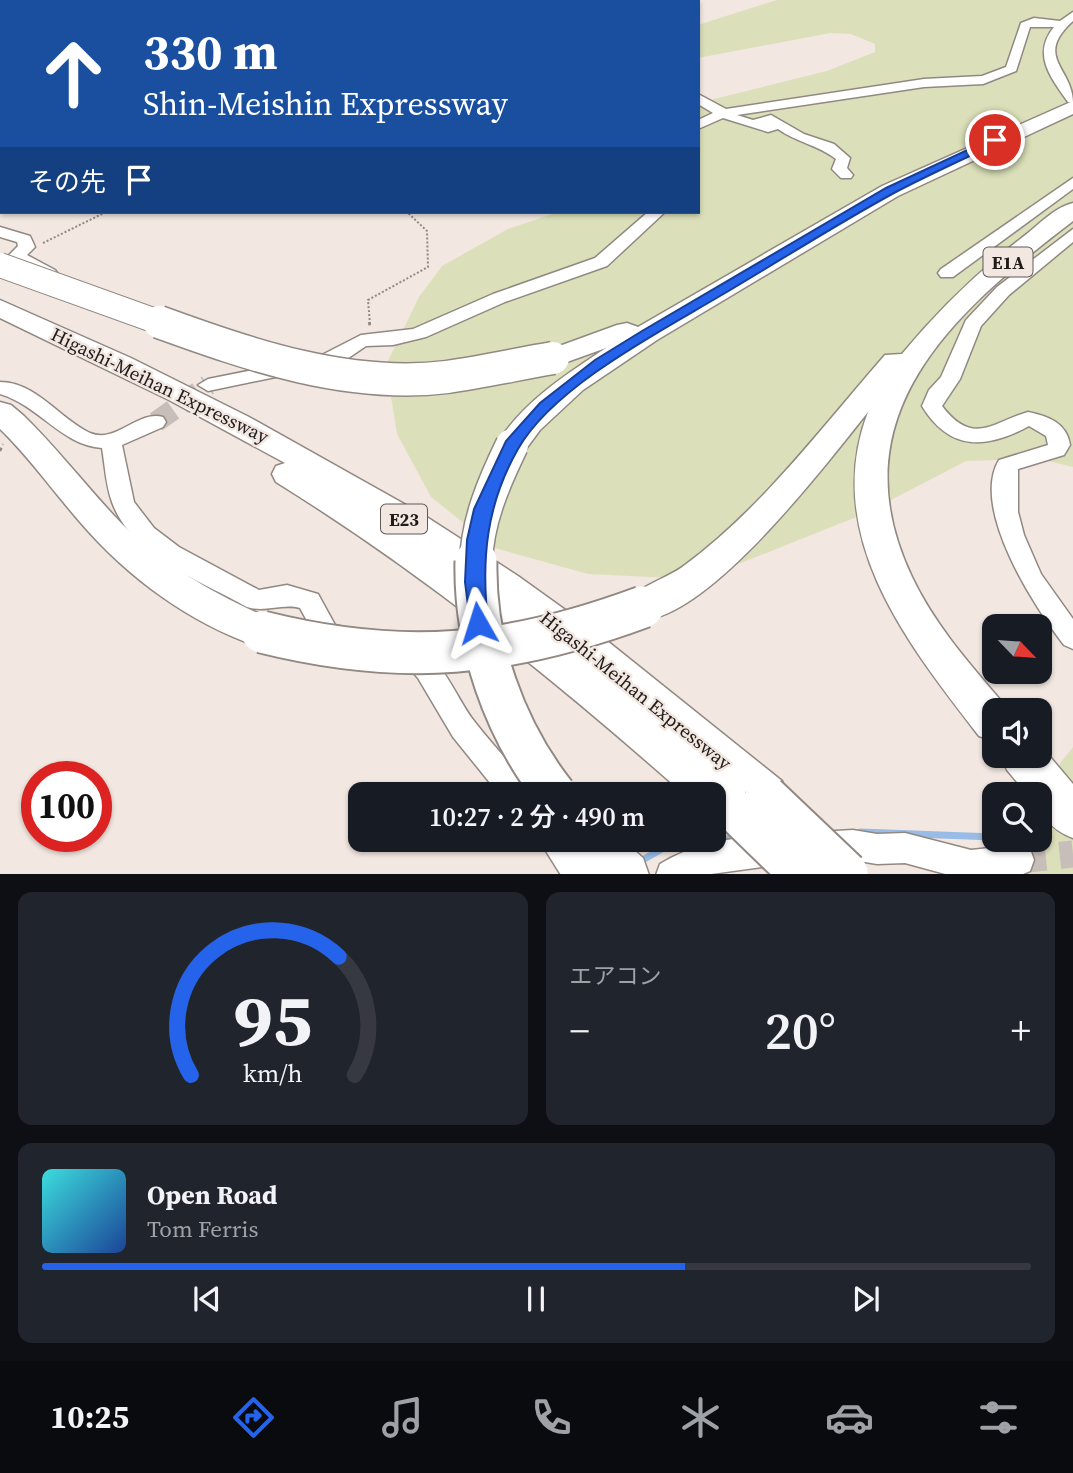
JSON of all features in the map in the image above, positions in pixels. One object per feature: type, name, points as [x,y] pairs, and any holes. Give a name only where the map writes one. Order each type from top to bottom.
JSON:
[{"type":"highway","points":[[548,782],[499,699],[486,665],[478,623],[474,582],[476,540],[491,486],[512,445],[546,406],[600,363],[890,191],[1073,107]]},
{"type":"highway","points":[[0,412],[50,463],[117,541],[182,594],[225,618],[297,643],[354,652],[436,656],[476,653],[543,640],[601,624],[643,607],[696,577],[737,544],[786,492],[940,308],[1026,230],[1073,197]]},
{"type":"highway","name":"E1A","points":[[982,707],[908,606],[888,565],[876,526],[869,481],[877,430],[894,387],[916,354],[947,319],[998,270],[1073,210]]},
{"type":"highway","points":[[15,256],[240,351],[305,368],[373,377],[445,377],[553,358],[625,331],[831,226]]},
{"type":"highway","name":"Higashi-Meihan Expressway","points":[[0,308],[199,401],[401,516],[550,619],[748,802],[801,874]]},
{"type":"highway","name":"Higashi-Meihan Expressway","points":[[0,327],[181,415],[320,493],[384,534],[517,628],[848,874]]},
{"type":"highway","points":[[1032,768],[1073,817]]},
{"type":"highway","points":[[603,852],[626,874]]},
{"type":"street","points":[[1073,15],[1060,24],[1052,35],[1047,57],[1051,69],[1073,99]]},
{"type":"street","points":[[700,124],[723,113],[907,85],[992,78],[1012,68],[1025,25],[1034,21],[1060,24]]},
{"type":"street","points":[[700,99],[723,113],[768,128],[772,127],[761,118],[778,122],[805,140],[840,154],[844,164],[839,169],[846,174]]},
{"type":"street","points":[[947,273],[1073,181]]},
{"type":"street","points":[[208,385],[322,362],[337,357],[361,341],[419,333],[499,298],[601,262],[655,214]]},
{"type":"street","points":[[0,232],[24,239],[15,256],[37,269],[245,342],[322,362]]},
{"type":"street","points":[[1073,234],[1003,291],[972,324],[950,379],[936,395],[932,406],[945,424],[971,435],[996,435],[1028,419],[1047,425],[1058,435],[1059,445],[1056,450],[1007,465],[1003,495],[1013,537],[1024,567],[1073,638]]},
{"type":"street","points":[[0,388],[46,409],[86,440],[111,442],[156,422]]},
{"type":"street","points":[[111,442],[123,502],[134,522],[146,534],[171,553],[256,600],[287,594],[309,601],[327,634],[398,645],[427,670],[463,728],[507,782]]},
{"type":"street","points":[[671,874],[682,867],[724,853],[853,845],[877,849],[905,848],[971,865],[1019,860]]},
{"type":"street","points":[[564,852],[581,874]]},
{"type":"path","points":[[15,256],[102,214]]},
{"type":"path","points":[[361,341],[371,322],[366,303],[368,300],[428,267],[430,260],[427,231],[409,214]]},
{"type":"green space","points":[[777,0],[1073,0],[1073,467],[1040,459],[966,461],[864,514],[726,569],[673,578],[588,574],[495,548],[431,497],[397,434],[386,365],[419,297],[442,266],[508,229],[552,214],[700,214],[700,103],[827,71],[875,52],[875,44],[851,34],[830,33],[700,58],[700,24]]},
{"type":"green space","points":[[1073,747],[1073,874],[975,874],[992,852],[1052,852],[1052,782],[1045,782]]},
{"type":"waterway","points":[[861,832],[982,837]]},
{"type":"waterway","points":[[726,839],[739,838]]},
{"type":"waterway","points":[[639,862],[657,852]]},
{"type":"tunnel","points":[[156,422],[208,385]]},
{"type":"tunnel","points":[[1019,860],[1073,854]]},
{"type":"route","points":[[478,623],[474,582],[476,540],[483,509],[491,486],[512,445],[546,406],[600,363],[647,334],[890,191],[995,140]]}]
